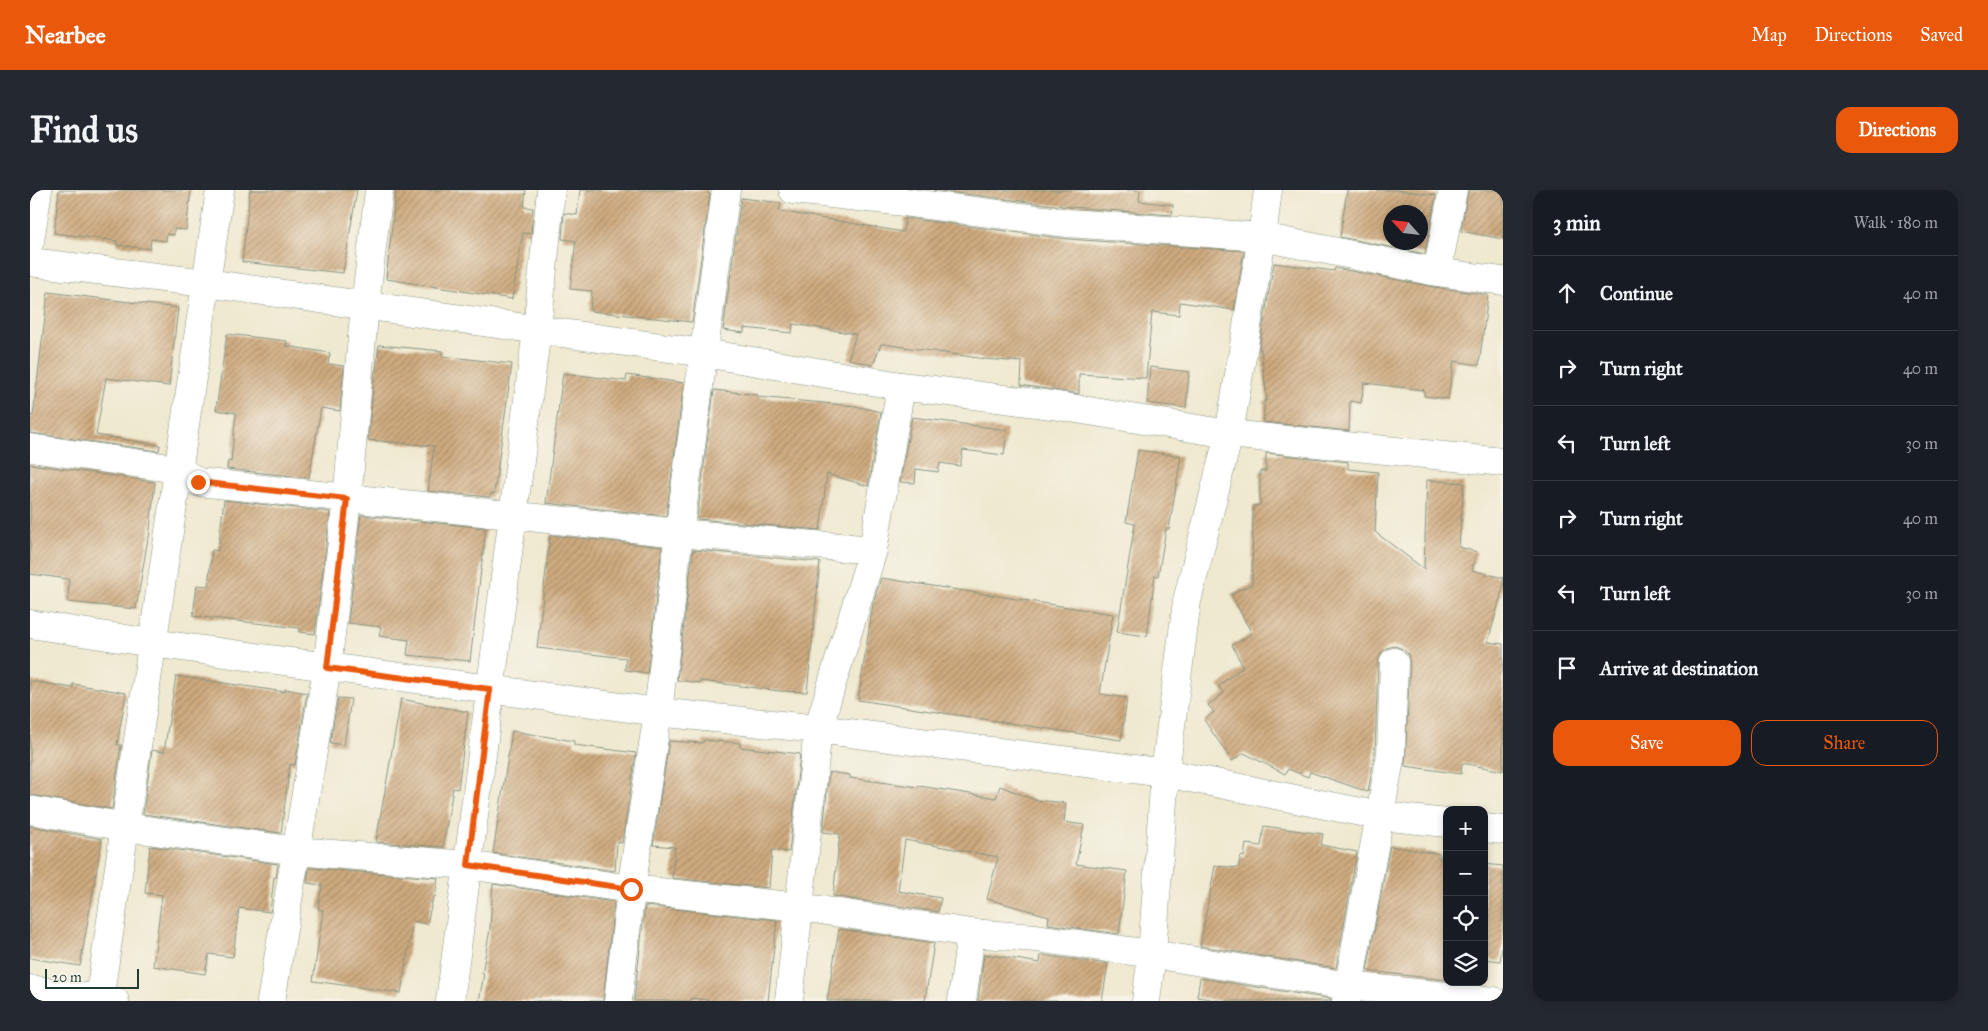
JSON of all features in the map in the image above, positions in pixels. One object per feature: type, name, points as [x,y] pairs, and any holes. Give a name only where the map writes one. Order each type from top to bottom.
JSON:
[{"type":"street","points":[[30,241],[38,190]]},
{"type":"street","points":[[30,989],[105,1000],[126,827],[152,643],[220,190]]},
{"type":"street","points":[[271,1001],[327,668],[347,499],[365,305],[379,190]]},
{"type":"street","points":[[450,1001],[537,330],[551,190]]},
{"type":"street","points":[[618,1001],[631,889],[658,712],[679,533],[726,190]]},
{"type":"street","points":[[793,190],[897,195],[1068,223],[1262,237],[1437,272],[1503,281]]},
{"type":"street","points":[[1146,1001],[1152,954],[1166,773],[1187,601],[1229,434],[1268,190]]},
{"type":"street","points":[[1437,272],[1453,190]]},
{"type":"street","points":[[30,262],[206,283],[704,353],[901,386],[1052,405],[1229,434],[1503,462]]},
{"type":"street","points":[[789,1001],[818,729],[873,550],[901,386]]},
{"type":"street","points":[[30,448],[177,469],[198,482],[679,533],[873,550]]},
{"type":"street","points":[[30,624],[327,668],[658,712],[818,729],[1166,773],[1381,816],[1443,823]]},
{"type":"street","points":[[1348,994],[1391,754],[1394,662]]},
{"type":"street","points":[[30,810],[126,827],[296,851],[468,865],[631,889],[800,906],[971,933],[1036,938],[1152,954],[1348,994],[1494,1001]]},
{"type":"street","points":[[1488,828],[1503,830]]},
{"type":"street","points":[[962,1001],[971,933]]},
{"type":"building","points":[[59,190],[191,190],[186,230],[174,229],[174,235],[167,234],[166,241],[151,239],[150,249],[117,245],[117,241],[54,233]]},
{"type":"building","points":[[250,190],[357,190],[343,273],[242,262]]},
{"type":"building","points":[[396,190],[526,190],[524,207],[533,208],[531,234],[523,233],[512,299],[386,279]]},
{"type":"building","points":[[580,190],[708,190],[708,194],[710,194],[692,322],[590,311],[592,291],[570,289],[576,241],[562,239],[564,213],[577,215]]},
{"type":"building","points":[[933,190],[1140,190],[1139,201],[1173,205],[1172,215],[1070,207]]},
{"type":"building","points":[[1347,190],[1396,190],[1436,195],[1428,238],[1428,205],[1383,205],[1383,246],[1340,237]]},
{"type":"building","points":[[1468,190],[1503,190],[1503,239],[1461,231]]},
{"type":"building","points":[[741,198],[781,203],[779,211],[903,232],[905,218],[1067,239],[1244,251],[1234,310],[1180,302],[1179,315],[1152,312],[1146,378],[1079,374],[1079,394],[1021,385],[1022,362],[985,359],[881,344],[873,365],[848,359],[856,334],[793,324],[792,333],[744,328],[744,333],[723,330]]},
{"type":"building","points":[[1405,250],[1426,250],[1425,254]]},
{"type":"building","points":[[1274,263],[1334,271],[1335,268],[1434,287],[1488,295],[1479,365],[1454,361],[1448,399],[1424,396],[1424,390],[1364,383],[1361,403],[1350,401],[1349,431],[1264,422],[1264,401],[1267,401],[1261,349],[1259,349]]},
{"type":"building","points":[[48,292],[178,308],[169,386],[106,378],[96,435],[160,445],[159,451],[30,433],[30,415],[33,416]]},
{"type":"building","points":[[227,334],[287,341],[286,346],[330,353],[328,364],[344,366],[340,411],[321,408],[309,478],[227,469],[228,461],[231,462],[236,413],[216,410]]},
{"type":"building","points":[[379,345],[442,351],[442,356],[512,364],[494,494],[491,493],[490,497],[428,491],[434,446],[368,440]]},
{"type":"building","points":[[1150,367],[1189,372],[1186,408],[1147,403]]},
{"type":"building","points":[[563,373],[626,381],[627,375],[684,383],[666,516],[546,503]]},
{"type":"building","points":[[714,390],[758,395],[758,397],[855,406],[881,412],[868,486],[827,474],[820,530],[697,519]]},
{"type":"building","points":[[912,417],[1007,430],[1004,455],[963,450],[960,466],[940,463],[938,472],[916,469],[915,483],[900,482]]},
{"type":"building","points":[[1138,450],[1181,456],[1169,529],[1166,529],[1158,576],[1155,575],[1147,636],[1117,632],[1135,524],[1126,522]]},
{"type":"building","points":[[1266,453],[1348,462],[1348,469],[1378,472],[1375,532],[1424,569],[1427,480],[1464,483],[1459,547],[1477,552],[1472,570],[1503,578],[1503,587],[1488,642],[1503,644],[1503,771],[1462,763],[1461,774],[1405,766],[1410,663],[1408,654],[1403,649],[1395,646],[1386,648],[1381,653],[1378,661],[1375,752],[1368,792],[1310,772],[1308,777],[1288,769],[1285,774],[1244,753],[1232,761],[1204,720],[1214,712],[1208,705],[1224,693],[1218,686],[1243,667],[1232,645],[1252,634],[1231,594],[1252,584],[1253,506],[1260,505],[1260,471],[1266,471]]},
{"type":"building","points":[[30,464],[155,482],[149,538],[136,609],[68,602],[69,579],[30,574]]},
{"type":"building","points":[[224,500],[330,512],[315,634],[300,632],[300,628],[193,616],[197,585],[208,586],[212,550],[218,551]]},
{"type":"building","points":[[361,515],[486,528],[470,661],[407,655],[409,640],[379,636],[381,627],[348,623]]},
{"type":"building","points":[[550,535],[662,547],[647,673],[625,670],[626,658],[537,648]]},
{"type":"building","points":[[693,550],[820,562],[807,692],[677,680]]},
{"type":"building","points":[[881,578],[1113,614],[1100,694],[1127,698],[1121,740],[858,700],[873,604]]},
{"type":"building","points":[[176,676],[285,692],[285,689],[307,693],[295,765],[290,764],[281,833],[143,814],[152,750],[164,752]]},
{"type":"building","points":[[30,681],[73,688],[73,684],[126,693],[117,745],[121,745],[112,809],[30,795]]},
{"type":"building","points":[[338,698],[351,699],[344,745],[330,743]]},
{"type":"building","points":[[401,699],[468,712],[458,789],[453,788],[443,847],[376,842]]},
{"type":"building","points":[[512,731],[574,741],[574,745],[636,753],[622,843],[617,842],[615,871],[493,853]]},
{"type":"building","points":[[704,740],[740,743],[740,747],[800,754],[789,852],[772,850],[769,888],[672,878],[675,847],[653,845],[669,741],[703,743]]},
{"type":"building","points":[[829,772],[850,775],[850,778],[996,798],[1000,786],[1035,800],[1066,803],[1064,822],[1084,825],[1076,864],[1127,871],[1119,934],[1048,924],[1049,916],[987,899],[998,857],[905,840],[898,891],[941,898],[938,912],[833,896],[840,834],[823,832]]},
{"type":"building","points":[[30,826],[102,839],[80,966],[30,958]]},
{"type":"building","points":[[1264,826],[1323,834],[1321,845],[1357,852],[1336,968],[1200,946],[1215,866],[1238,868],[1241,856],[1244,857],[1246,844],[1261,846]]},
{"type":"building","points":[[150,846],[278,864],[276,878],[274,877],[270,912],[239,908],[233,957],[209,954],[205,974],[153,966],[162,895],[145,893]]},
{"type":"building","points":[[1390,846],[1440,854],[1439,859],[1443,860],[1443,980],[1367,971]]},
{"type":"building","points":[[1488,864],[1503,866],[1503,942],[1500,961],[1488,960]]},
{"type":"building","points":[[309,868],[438,878],[435,897],[433,897],[427,924],[413,921],[401,993],[313,981],[323,910],[318,909],[322,885],[307,883]]},
{"type":"building","points":[[493,884],[614,902],[603,1001],[479,1001],[490,929]]},
{"type":"building","points":[[645,906],[777,920],[768,1001],[714,1001],[691,998],[691,1001],[634,1001]]},
{"type":"building","points":[[839,929],[934,943],[925,1001],[827,1001]]},
{"type":"building","points":[[984,954],[1040,963],[1041,955],[1108,964],[1102,1001],[978,1001]]},
{"type":"building","points":[[1200,978],[1331,999],[1331,1001],[1222,1001],[1197,997]]},
{"type":"route","points":[[198,482],[347,499],[327,668],[490,689],[468,865],[631,889]]}]
